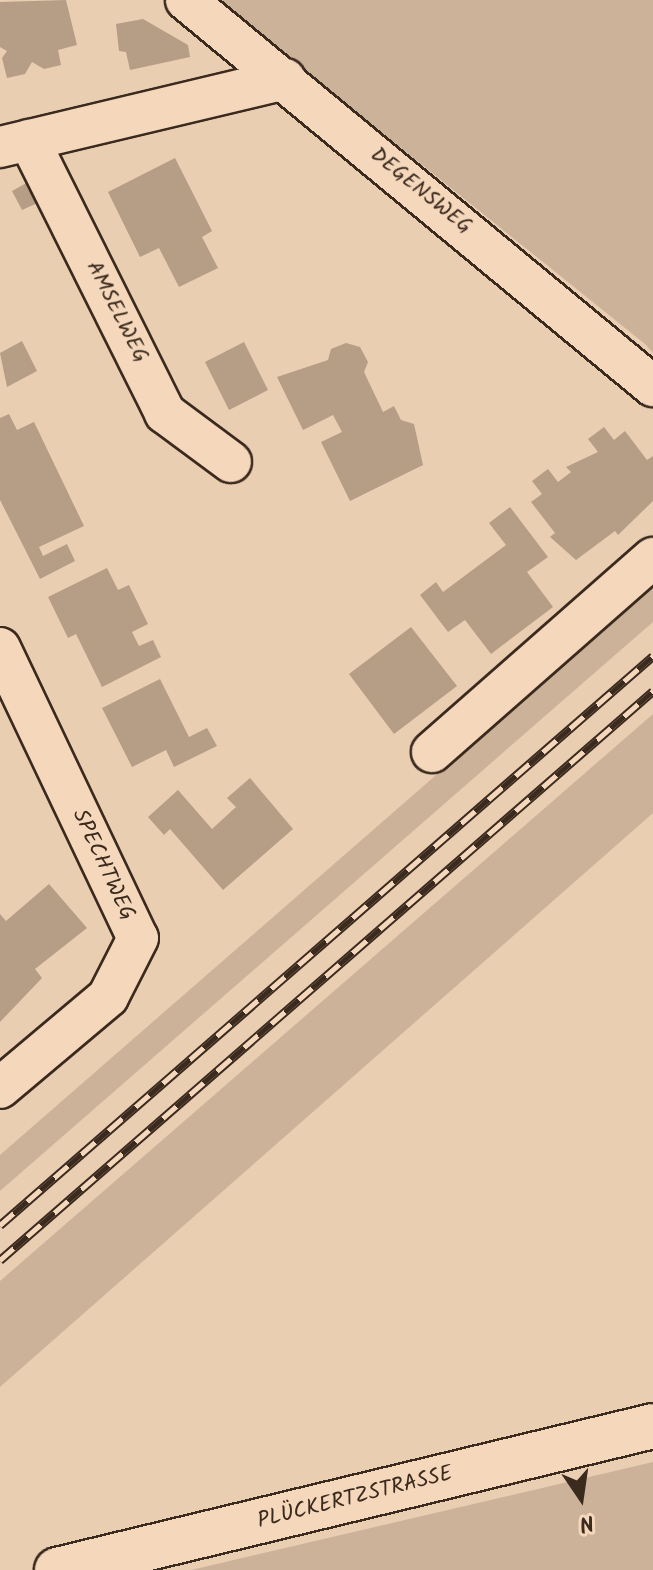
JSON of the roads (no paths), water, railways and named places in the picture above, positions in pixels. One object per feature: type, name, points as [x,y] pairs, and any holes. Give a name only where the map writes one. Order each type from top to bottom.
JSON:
[{"type":"street","name":"DEGENSWEG","points":[[186,0],[653,386]]},
{"type":"street","name":"AMSELWEG","points":[[231,462],[165,413],[15,144],[285,79]]},
{"type":"street","points":[[432,752],[653,558]]},
{"type":"street","name":"SPECHTWEG","points":[[0,648],[138,938],[108,997],[0,1088]]},
{"type":"street","name":"PLÜCKERTZSTRASSE","points":[[57,1570],[653,1426]]},
{"type":"railway","points":[[0,1225],[653,656]]},
{"type":"railway","points":[[0,1260],[653,691]]}]
